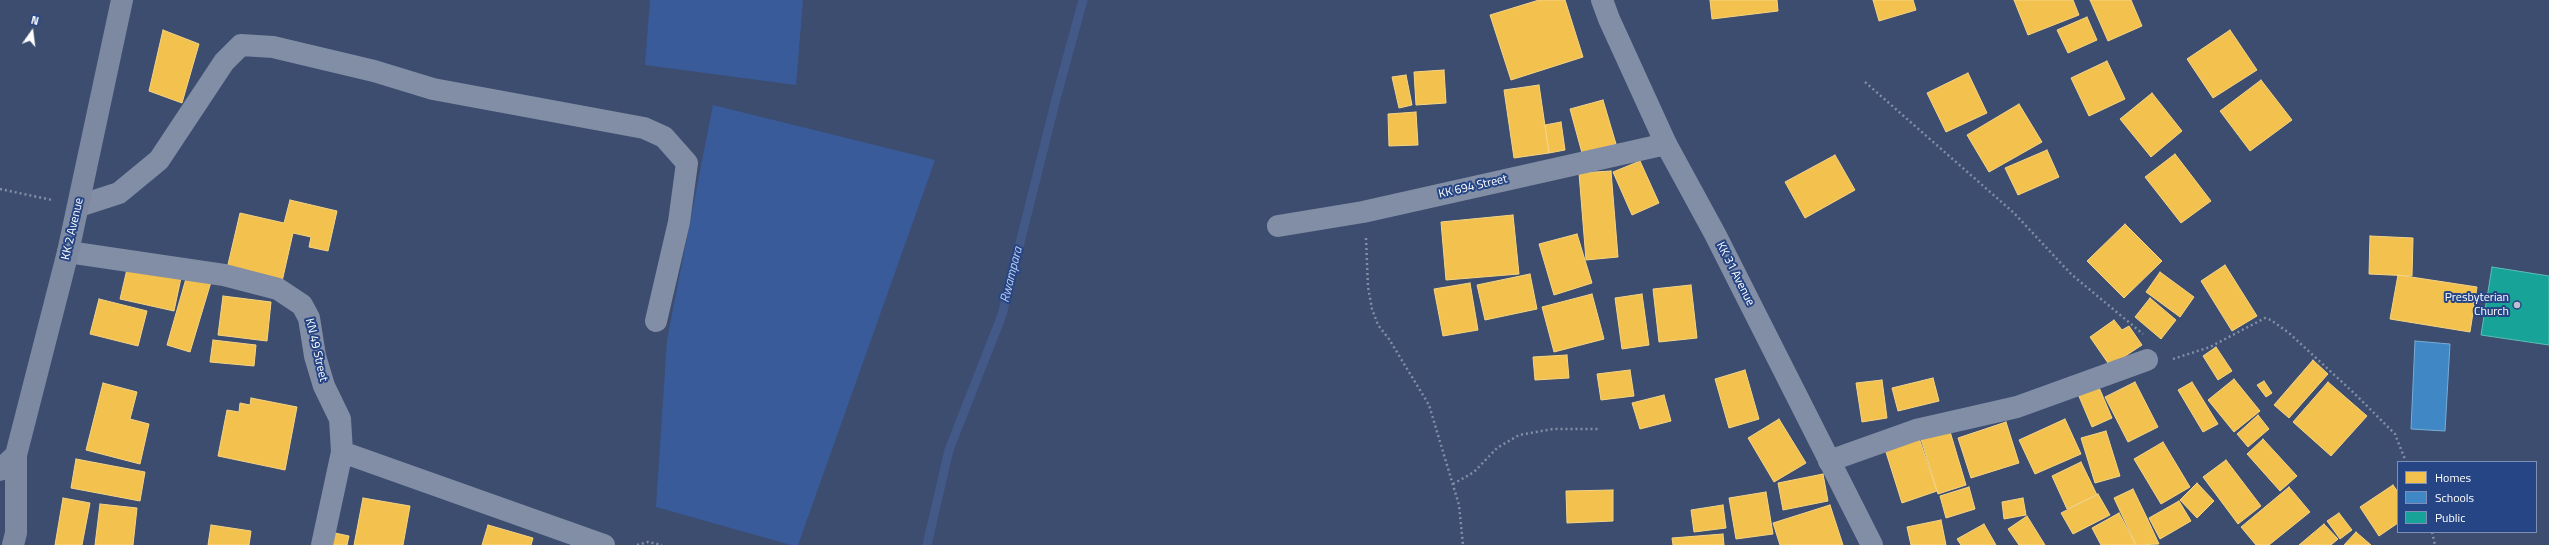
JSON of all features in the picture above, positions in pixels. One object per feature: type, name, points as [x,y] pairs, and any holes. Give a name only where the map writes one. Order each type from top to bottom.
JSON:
[{"type":"main road","name":"KK 2 Avenue","points":[[12,545],[16,533],[16,455],[79,206],[122,0]]},
{"type":"main road","points":[[0,470],[16,455]]},
{"type":"street","name":"KK 31 Avenue","points":[[1602,0],[1666,144],[1715,234],[1872,545]]},
{"type":"street","points":[[79,206],[119,193],[159,160],[224,62],[241,45],[273,47],[374,71],[433,89],[644,128],[664,137],[687,163],[679,222],[656,321]]},
{"type":"street","name":"KK 694 Street","points":[[1278,226],[1363,212],[1666,144]]},
{"type":"street","name":"KN 49 Street","points":[[68,252],[224,276],[278,289],[302,305],[309,318],[315,356],[324,386],[340,419],[342,452],[322,545]]},
{"type":"street","points":[[1829,461],[1916,430],[2016,407],[2147,360]]},
{"type":"street","points":[[342,452],[604,545]]},
{"type":"path","points":[[1865,82],[2014,213],[2071,274],[2146,336]]},
{"type":"path","points":[[0,189],[79,206]]},
{"type":"path","points":[[1363,212],[1368,287],[1372,309],[1378,325],[1389,339],[1429,405],[1459,505],[1463,545]]},
{"type":"path","points":[[2147,360],[2178,358],[2210,348],[2265,318],[2272,320],[2289,333],[2350,389],[2394,434],[2406,461]]},
{"type":"path","points":[[1453,484],[1474,472],[1497,448],[1518,435],[1553,429],[1598,429]]},
{"type":"path","points":[[2432,533],[2435,545]]},
{"type":"path","points":[[637,545],[648,542],[662,545]]},
{"type":"shaded area","points":[[650,0],[803,0],[796,85],[645,65]]},
{"type":"shaded area","points":[[713,105],[935,160],[798,545],[791,545],[656,507],[667,340]]},
{"type":"building: Homes","points":[[1539,0],[1565,0],[1583,57],[1511,80],[1490,15]]},
{"type":"building: Homes","points":[[1710,0],[1777,0],[1778,11],[1712,19]]},
{"type":"building: Homes","points":[[1873,0],[1913,0],[1916,10],[1879,21]]},
{"type":"building: Homes","points":[[2014,0],[2073,0],[2079,15],[2028,35]]},
{"type":"building: Homes","points":[[2090,0],[2131,0],[2142,26],[2108,41]]},
{"type":"building: Homes","points":[[2087,17],[2097,40],[2068,53],[2057,30]]},
{"type":"building: Homes","points":[[163,30],[199,44],[182,103],[149,91]]},
{"type":"building: Homes","points":[[2230,30],[2257,70],[2213,98],[2187,59]]},
{"type":"building: Homes","points":[[2107,61],[2125,99],[2089,116],[2071,78]]},
{"type":"building: Homes","points":[[1444,70],[1446,103],[1416,105],[1414,72]]},
{"type":"building: Homes","points":[[1968,73],[1987,113],[1946,132],[1927,93]]},
{"type":"building: Homes","points":[[1406,75],[1412,105],[1399,108],[1392,77]]},
{"type":"building: Homes","points":[[2261,80],[2292,120],[2250,151],[2220,111]]},
{"type":"building: Homes","points":[[1539,85],[1549,153],[1514,158],[1504,90]]},
{"type":"building: Homes","points":[[2152,93],[2182,131],[2151,157],[2120,119]]},
{"type":"building: Homes","points":[[1603,100],[1616,144],[1582,153],[1570,109]]},
{"type":"building: Homes","points":[[2019,104],[2042,142],[1989,172],[1967,135]]},
{"type":"building: Homes","points":[[1416,112],[1418,145],[1389,146],[1388,114]]},
{"type":"building: Homes","points":[[1561,122],[1565,150],[1549,153],[1545,125]]},
{"type":"building: Homes","points":[[2047,150],[2059,177],[2018,195],[2005,168]]},
{"type":"building: Homes","points":[[2175,154],[2211,201],[2181,223],[2145,177]]},
{"type":"building: Homes","points":[[1835,155],[1855,190],[1805,218],[1785,182]]},
{"type":"building: Homes","points":[[1640,161],[1659,203],[1632,215],[1613,172]]},
{"type":"building: Homes","points":[[1611,171],[1618,257],[1586,260],[1579,173]]},
{"type":"building: Homes","points":[[290,200],[337,211],[328,251],[309,247],[311,237],[293,233],[281,286],[226,273],[240,213],[284,223]]},
{"type":"building: Homes","points":[[1513,215],[1519,274],[1446,280],[1441,222]]},
{"type":"building: Homes","points":[[2125,224],[2162,261],[2124,298],[2087,261]]},
{"type":"building: Homes","points":[[1577,234],[1592,283],[1554,295],[1539,244]]},
{"type":"building: Homes","points":[[2370,236],[2413,238],[2412,276],[2369,274]]},
{"type":"building: Homes","points":[[128,265],[181,278],[174,311],[120,299]]},
{"type":"building: Homes","points":[[2225,265],[2257,316],[2232,331],[2201,281]]},
{"type":"building: Homes","points":[[2160,272],[2194,297],[2180,317],[2146,292]]},
{"type":"building: Homes","points":[[1530,274],[1537,309],[1485,320],[1477,285]]},
{"type":"building: Homes","points":[[187,275],[211,282],[190,352],[167,345]]},
{"type":"building: Homes","points":[[2398,275],[2477,287],[2470,332],[2390,319]]},
{"type":"building: Homes","points":[[1470,283],[1478,330],[1443,336],[1434,289]]},
{"type":"building: Homes","points":[[1691,285],[1697,338],[1659,342],[1653,289]]},
{"type":"building: Homes","points":[[1592,294],[1604,339],[1554,352],[1542,307]]},
{"type":"building: Homes","points":[[1642,294],[1649,345],[1622,349],[1615,298]]},
{"type":"building: Homes","points":[[223,296],[271,302],[267,341],[218,335]]},
{"type":"building: Homes","points":[[2150,298],[2176,320],[2161,339],[2135,317]]},
{"type":"building: Homes","points":[[99,299],[147,311],[138,346],[90,334]]},
{"type":"building: Homes","points":[[2114,320],[2122,330],[2129,326],[2142,345],[2110,366],[2090,337]]},
{"type":"building: Homes","points":[[213,340],[256,345],[254,366],[210,362]]},
{"type":"building: Homes","points":[[2216,347],[2232,371],[2218,380],[2203,356]]},
{"type":"building: Homes","points":[[1567,355],[1569,378],[1535,380],[1533,357]]},
{"type":"building: Homes","points":[[2313,360],[2328,374],[2289,418],[2274,405]]},
{"type":"building: Homes","points":[[1630,370],[1634,396],[1601,400],[1597,374]]},
{"type":"building: Homes","points":[[1745,370],[1759,419],[1729,428],[1715,379]]},
{"type":"building: Homes","points":[[1933,378],[1939,401],[1898,411],[1892,388]]},
{"type":"building: Homes","points":[[2234,379],[2260,411],[2234,432],[2208,400]]},
{"type":"building: Homes","points":[[1882,380],[1887,418],[1862,422],[1856,383]]},
{"type":"building: Homes","points":[[2264,381],[2272,393],[2266,397],[2257,385]]},
{"type":"building: Homes","points":[[2135,382],[2158,427],[2128,442],[2105,397]]},
{"type":"building: Homes","points":[[2192,382],[2218,424],[2203,432],[2178,390]]},
{"type":"building: Homes","points":[[2328,382],[2367,416],[2331,456],[2293,422]]},
{"type":"building: Homes","points":[[103,383],[137,392],[130,419],[149,424],[140,464],[86,450]]},
{"type":"building: Homes","points":[[2098,385],[2112,418],[2092,427],[2078,394]]},
{"type":"building: Homes","points":[[1664,395],[1671,421],[1640,429],[1632,403]]},
{"type":"building: Homes","points":[[251,398],[297,407],[285,470],[218,456],[227,410],[239,412],[240,403],[250,405]]},
{"type":"building: Homes","points":[[2258,415],[2269,429],[2248,447],[2237,434]]},
{"type":"building: Homes","points":[[1779,419],[1806,463],[1774,482],[1748,438]]},
{"type":"building: Homes","points":[[2065,419],[2081,454],[2035,474],[2019,440]]},
{"type":"building: Homes","points":[[2006,422],[2019,463],[1971,478],[1958,438]]},
{"type":"building: Homes","points":[[1949,428],[1966,485],[1938,494],[1920,436]]},
{"type":"building: Homes","points":[[2106,431],[2120,476],[2095,483],[2081,438]]},
{"type":"building: Homes","points":[[1919,438],[1937,491],[1902,503],[1885,449]]},
{"type":"building: Homes","points":[[2263,439],[2297,476],[2280,491],[2247,454]]},
{"type":"building: Homes","points":[[2163,442],[2190,487],[2161,504],[2134,459]]},
{"type":"building: Homes","points":[[76,459],[145,472],[140,501],[71,488]]},
{"type":"building: Homes","points":[[2226,460],[2261,506],[2238,524],[2203,477]]},
{"type":"building: Homes","points":[[2081,462],[2097,495],[2067,509],[2052,476]]},
{"type":"building: Homes","points":[[1823,474],[1828,501],[1783,510],[1778,483]]},
{"type":"building: Homes","points":[[2197,483],[2214,501],[2197,518],[2180,500]]},
{"type":"building: Homes","points":[[2393,485],[2397,491],[2397,524],[2379,536],[2360,507]]},
{"type":"building: Homes","points":[[1969,487],[1975,509],[1946,518],[1940,496]]},
{"type":"building: Homes","points":[[2289,487],[2310,512],[2269,545],[2256,545],[2241,527]]},
{"type":"building: Homes","points":[[2133,489],[2159,544],[2136,545],[2114,498]]},
{"type":"building: Homes","points":[[1613,490],[1613,521],[1567,523],[1566,491]]},
{"type":"building: Homes","points":[[1766,492],[1773,534],[1736,539],[1729,498]]},
{"type":"building: Homes","points":[[2098,494],[2110,515],[2073,534],[2061,513]]},
{"type":"building: Homes","points":[[63,498],[90,503],[82,545],[55,545]]},
{"type":"building: Homes","points":[[363,498],[410,506],[403,545],[354,545]]},
{"type":"building: Homes","points":[[2023,498],[2026,515],[2004,519],[2002,502]]},
{"type":"building: Homes","points":[[2179,501],[2191,521],[2160,539],[2149,518]]},
{"type":"building: Homes","points":[[100,504],[137,508],[133,545],[95,545]]},
{"type":"building: Homes","points":[[1723,505],[1726,528],[1694,532],[1691,510]]},
{"type":"building: Homes","points":[[1830,505],[1843,545],[1780,545],[1773,523]]},
{"type":"building: Homes","points":[[2119,513],[2136,545],[2101,545],[2092,528]]},
{"type":"building: Homes","points":[[2339,513],[2352,530],[2340,539],[2327,521]]},
{"type":"building: Homes","points":[[2027,516],[2045,545],[2019,545],[2008,529]]},
{"type":"building: Homes","points":[[1941,520],[1946,545],[1911,545],[1907,527]]},
{"type":"building: Homes","points":[[1984,524],[1996,545],[1961,545],[1957,539]]},
{"type":"building: Homes","points":[[2324,524],[2338,539],[2331,545],[2299,545]]},
{"type":"building: Homes","points":[[211,525],[251,531],[249,545],[208,545]]},
{"type":"building: Homes","points":[[488,525],[533,538],[531,545],[482,545]]},
{"type":"building: Homes","points":[[2356,532],[2371,545],[2344,545]]},
{"type":"building: Homes","points":[[335,533],[349,536],[347,545],[332,545]]},
{"type":"building: Homes","points":[[1723,534],[1724,545],[1673,545],[1672,538]]},
{"type":"building: Schools","points":[[2415,341],[2450,344],[2445,431],[2411,429]]},
{"type":"building: Public","name":"Presbyterian Church","points":[[2492,267],[2549,276],[2549,345],[2481,335]]},
{"type":"waterway","name":"Rwampara","points":[[927,545],[949,450],[1002,315],[1057,95],[1083,0]]},
{"type":"place","name":"Presbyterian Church","points":[[2517,305]]}]
